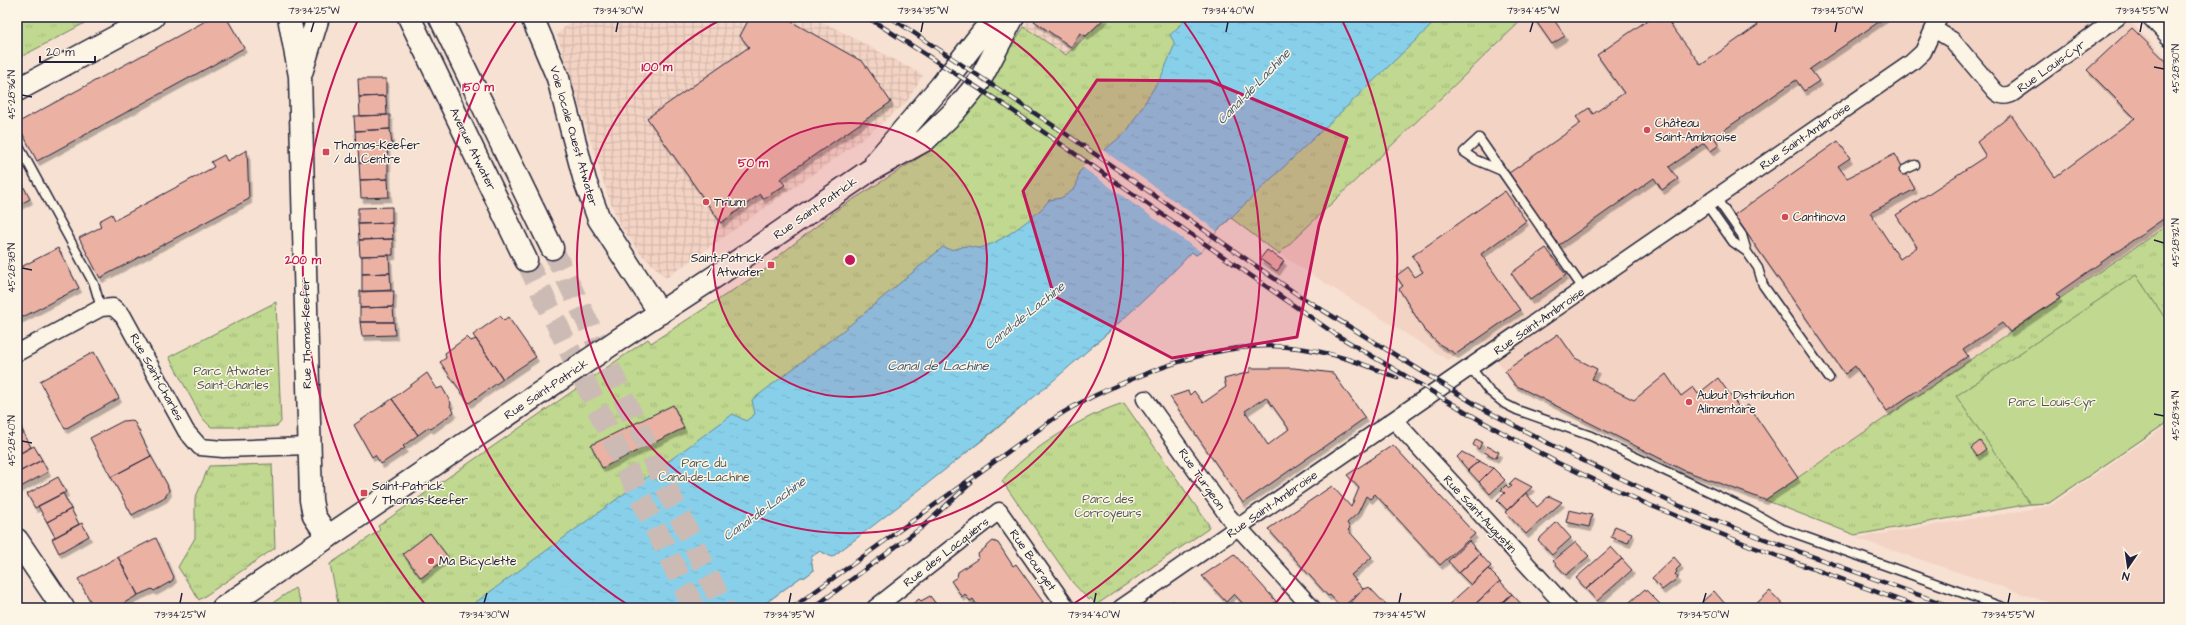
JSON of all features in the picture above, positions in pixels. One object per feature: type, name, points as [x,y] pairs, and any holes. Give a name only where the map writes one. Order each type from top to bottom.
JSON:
[{"type":"main road","points":[[17,90],[153,17]]},
{"type":"main road","name":"Rue Thomas-Keefer","points":[[289,17],[300,76],[311,506],[314,516],[328,537]]},
{"type":"main road","name":"Rue Thomas-Keefer","points":[[300,76],[318,17]]},
{"type":"main road","name":"Avenue Atwater","points":[[409,17],[526,260]]},
{"type":"main road","points":[[440,17],[552,248]]},
{"type":"main road","name":"Voie locale Ouest Atwater","points":[[532,17],[558,78],[587,186],[599,219],[660,313]]},
{"type":"main road","name":"Rue Saint-Patrick","points":[[869,171],[908,123],[941,86],[983,32],[998,17]]},
{"type":"main road","name":"Rue Saint-Patrick","points":[[223,608],[869,171],[925,140],[954,112],[979,82],[1013,17]]},
{"type":"main road","points":[[17,540],[62,608]]},
{"type":"street","name":"Rue Louis-Cyr","points":[[1936,23],[1995,91],[2000,95],[2007,96],[2118,17]]},
{"type":"street","points":[[2150,17],[2169,37]]},
{"type":"street","name":"Rue Saint-Ambroise","points":[[1121,608],[1911,63],[1923,52],[1936,23]]},
{"type":"street","name":"Rue Saint-Charles","points":[[101,308],[113,307],[120,312],[186,431],[200,447],[223,449],[309,446]]},
{"type":"street","points":[[17,353],[101,308]]},
{"type":"street","name":"Rue Turgeon","points":[[1146,399],[1228,516],[1312,608]]},
{"type":"street","name":"Rue Saint-Augustin","points":[[1394,420],[1567,608]]},
{"type":"street","name":"Rue des Lacquiers","points":[[875,608],[998,511]]},
{"type":"street","name":"Rue Bourget","points":[[998,511],[1067,608]]},
{"type":"lane","points":[[1502,171],[1476,160],[1464,152],[1480,138],[1584,290]]},
{"type":"lane","points":[[17,143],[94,284],[101,308]]},
{"type":"lane","points":[[1904,170],[1915,165]]},
{"type":"lane","points":[[1711,201],[1732,242],[1747,252]]},
{"type":"lane","points":[[1711,201],[1742,235],[1747,252],[1758,268],[1763,285],[1829,378]]},
{"type":"lane","points":[[1471,368],[1489,391],[1505,404],[1591,436],[1750,511],[1780,528],[2005,608]]},
{"type":"highlighted area","points":[[1097,80],[1210,81],[1347,138],[1319,225],[1297,337],[1172,358],[1054,296],[1023,191]]},
{"type":"shaded area","points":[[575,17],[814,17],[923,75],[906,103],[861,140],[666,278],[639,252],[620,225],[608,196],[557,35]]},
{"type":"shaded area","points":[[1030,17],[1106,17],[1066,55],[1024,27]]},
{"type":"shaded area","points":[[1525,17],[2126,17],[2169,60],[2169,224],[1765,500],[1683,470],[1515,385],[1482,339],[1448,360],[1279,254]]},
{"type":"shaded area","points":[[2169,424],[2169,608],[2065,608],[1856,538],[2050,506]]},
{"type":"green space","points":[[17,17],[96,17],[17,59]]},
{"type":"green space","name":"Parc du Canal-de-Lachine","points":[[1106,17],[1525,17],[1279,254],[1231,218],[1217,231],[1201,252],[1196,255],[1192,252],[1109,332],[993,432],[832,557],[820,551],[811,557],[813,571],[805,577],[801,577],[759,608],[339,608],[330,564],[380,530],[378,526],[648,339],[651,343],[772,265],[771,262],[838,209],[934,147],[967,113],[1024,27],[1066,55]]},
{"type":"green space","name":"Parc Louis-Cyr","points":[[2169,224],[2169,421],[2049,503],[2030,504],[1855,535],[1765,500]]},
{"type":"green space","points":[[2136,275],[2169,324],[2169,421],[2049,503],[2030,504],[1956,396]]},
{"type":"green space","name":"Parc Atwater Saint-Charles","points":[[276,302],[281,422],[277,426],[268,427],[211,427],[202,418],[169,357]]},
{"type":"green space","name":"Parc des Corroyeurs","points":[[1124,403],[1209,525],[1208,529],[1096,605],[1091,598],[1089,600],[1073,583],[1002,481],[1012,469],[1058,434],[1093,415]]},
{"type":"green space","points":[[272,464],[275,548],[199,600],[178,567],[195,538],[195,499],[209,466]]},
{"type":"green space","points":[[295,588],[303,608],[265,608]]},
{"type":"water","name":"Canal de Lachine","points":[[1188,17],[1440,17],[1217,231],[1201,252],[1196,255],[1192,252],[1140,304],[1055,379],[961,457],[832,557],[820,551],[811,557],[813,571],[805,577],[801,577],[759,608],[468,608],[733,414],[746,421],[755,414],[752,400],[850,325],[943,247],[952,249],[966,246],[979,248],[996,242],[1017,229],[1036,214],[1049,200],[1061,198],[1069,193],[1076,187],[1079,172],[1127,131],[1162,75],[1174,46],[1174,42],[1170,35]]},
{"type":"pier","points":[[1103,150],[1217,231],[1201,252],[1082,167]]},
{"type":"building","points":[[213,17],[226,17],[244,48],[37,161],[17,123]]},
{"type":"building","points":[[750,17],[783,17],[863,62],[891,102],[780,179],[785,185],[763,199],[760,194],[721,223],[647,118],[749,47],[740,36]]},
{"type":"building","points":[[1037,17],[1106,17],[1086,36],[1080,33],[1071,47],[1034,21]]},
{"type":"building","points":[[1533,17],[1552,17],[1565,36],[1552,44]]},
{"type":"building","name":"Château Saint-Ambroise","points":[[1652,17],[1665,17],[1701,65],[1758,25],[1753,17],[1886,17],[1810,69],[1819,81],[1804,91],[1796,80],[1714,137],[1719,145],[1711,151],[1704,143],[1669,167],[1678,179],[1662,190],[1654,178],[1559,245],[1509,173],[1581,123],[1576,117],[1589,108],[1593,114],[1624,93],[1597,55]]},
{"type":"building","points":[[2132,28],[2169,64],[2169,215],[2056,294],[2060,298],[2010,332],[2002,323],[1963,349],[1968,356],[1887,411],[1855,366],[1845,374],[1734,215],[1838,141],[1850,158],[1838,166],[1847,178],[1895,154],[1915,189],[1870,213],[1900,259],[1917,247],[1896,215],[1986,156],[1977,142],[2011,115],[2055,177],[2135,118],[2087,70]]},
{"type":"building","points":[[358,79],[386,79],[386,96],[359,97]]},
{"type":"building","points":[[386,96],[387,115],[360,116],[359,97]]},
{"type":"building","points":[[390,115],[390,129],[355,131],[354,116]]},
{"type":"building","points":[[390,129],[392,145],[356,147],[355,131]]},
{"type":"building","points":[[387,145],[388,162],[359,163],[358,147]]},
{"type":"building","points":[[247,150],[249,199],[100,278],[79,238],[101,227],[99,221],[112,214],[115,220],[214,167],[211,162],[224,155],[227,161]]},
{"type":"building","points":[[388,162],[388,179],[360,180],[359,163]]},
{"type":"building","points":[[17,174],[30,199],[17,206]]},
{"type":"building","points":[[388,179],[389,197],[361,198],[360,180]]},
{"type":"building","points":[[1505,191],[1526,221],[1481,254],[1520,310],[1456,354],[1439,344],[1423,328],[1399,289],[1403,286],[1396,276],[1408,267],[1415,277],[1423,272],[1412,256]]},
{"type":"building","points":[[392,207],[392,223],[358,224],[358,208]]},
{"type":"building","points":[[392,223],[393,239],[359,240],[358,224]]},
{"type":"building","points":[[393,239],[393,255],[360,256],[359,240]]},
{"type":"building","points":[[58,248],[79,288],[17,320],[17,269]]},
{"type":"building","points":[[1546,248],[1566,275],[1530,300],[1511,273]]},
{"type":"building","points":[[1267,250],[1284,261],[1277,271],[1260,259]]},
{"type":"building","points":[[389,255],[390,273],[362,274],[362,256]]},
{"type":"building","points":[[390,273],[391,290],[362,292],[362,274]]},
{"type":"building","points":[[360,291],[394,291],[393,307],[360,308]]},
{"type":"building","points":[[393,307],[394,322],[360,322],[360,308]]},
{"type":"building","points":[[500,316],[504,320],[508,317],[536,357],[503,379],[473,335]]},
{"type":"building","points":[[360,322],[394,322],[395,335],[362,336]]},
{"type":"building","points":[[1558,334],[1575,358],[1597,369],[1592,379],[1634,400],[1666,374],[1681,396],[1693,387],[1698,394],[1718,378],[1741,410],[1748,405],[1798,478],[1765,500],[1683,470],[1515,385],[1505,371]]},
{"type":"building","points":[[467,337],[471,341],[476,339],[503,379],[469,403],[440,362],[446,358],[445,353]]},
{"type":"building","points":[[94,352],[119,398],[65,429],[40,381]]},
{"type":"building","points":[[1250,368],[1294,368],[1333,373],[1365,418],[1243,503],[1170,397],[1188,391],[1190,395],[1194,391],[1203,403],[1226,387],[1224,379],[1250,372]],"holes":[[[1266,397],[1289,429],[1268,445],[1245,411]]]},
{"type":"building","points":[[427,373],[437,389],[442,387],[454,412],[431,429],[429,427],[418,435],[392,399]]},
{"type":"building","points":[[392,399],[418,435],[403,446],[405,448],[381,464],[375,455],[372,457],[354,425]]},
{"type":"building","points":[[673,405],[684,428],[602,468],[591,445]]},
{"type":"building","points":[[17,419],[23,432],[17,435]]},
{"type":"building","points":[[132,420],[135,423],[151,456],[111,477],[90,438],[123,421]]},
{"type":"building","points":[[23,432],[31,447],[17,455],[17,435]]},
{"type":"building","points":[[1476,439],[1482,442],[1479,449],[1473,445]]},
{"type":"building","points":[[1980,441],[1986,449],[1977,456],[1971,448]]},
{"type":"building","points":[[1393,445],[1475,534],[1440,565],[1375,494],[1370,499],[1366,496],[1358,513],[1347,523],[1350,528],[1348,530],[1372,557],[1351,575],[1363,589],[1342,608],[1330,595],[1328,596],[1268,529],[1332,486],[1351,507],[1359,488],[1347,475]]},
{"type":"building","points":[[34,446],[42,460],[17,473],[17,455]]},
{"type":"building","points":[[1487,446],[1499,452],[1496,458],[1484,452]]},
{"type":"building","points":[[1462,452],[1479,461],[1468,470],[1457,457]]},
{"type":"building","points":[[151,456],[167,484],[169,491],[165,497],[132,515],[111,477]]},
{"type":"building","points":[[42,460],[48,472],[19,488],[17,484],[17,473]]},
{"type":"building","points":[[1479,461],[1493,468],[1479,482],[1468,470]]},
{"type":"building","points":[[1493,468],[1505,480],[1490,494],[1479,482]]},
{"type":"building","points":[[58,477],[66,492],[35,508],[27,494]]},
{"type":"building","points":[[1515,478],[1532,487],[1507,510],[1497,500],[1505,493],[1501,490],[1506,485],[1509,488],[1512,486],[1509,484]]},
{"type":"building","points":[[63,493],[71,509],[47,522],[38,506]]},
{"type":"building","points":[[1526,493],[1537,507],[1549,496],[1562,502],[1526,534],[1505,512]]},
{"type":"building","points":[[71,509],[79,524],[55,537],[47,522]]},
{"type":"building","points":[[1569,510],[1592,515],[1589,527],[1566,522]]},
{"type":"building","points":[[1557,522],[1571,538],[1552,555],[1538,540]]},
{"type":"building","points":[[82,523],[89,536],[59,553],[52,539]]},
{"type":"building","points":[[1615,526],[1632,533],[1628,543],[1611,537]]},
{"type":"building","points":[[430,533],[448,557],[421,578],[403,554]]},
{"type":"building","points":[[156,538],[174,577],[172,581],[154,591],[152,589],[138,595],[118,557]]},
{"type":"building","points":[[993,541],[998,543],[1013,566],[1016,564],[1043,602],[1039,605],[1041,608],[976,608],[978,607],[973,599],[970,601],[965,594],[962,597],[951,581],[957,577],[958,572],[979,558],[978,554]]},
{"type":"building","points":[[1469,541],[1480,554],[1459,573],[1448,561]]},
{"type":"building","points":[[1576,542],[1589,556],[1566,575],[1553,561]]},
{"type":"building","points":[[1611,547],[1622,559],[1586,589],[1576,578]]},
{"type":"building","points":[[1234,554],[1276,601],[1268,608],[1247,608],[1234,594],[1226,602],[1202,576]]},
{"type":"building","points":[[1480,554],[1491,566],[1471,585],[1459,573]]},
{"type":"building","points":[[118,557],[138,595],[124,603],[125,606],[121,608],[94,608],[78,579]]},
{"type":"building","points":[[1674,557],[1681,565],[1676,570],[1677,572],[1675,574],[1678,578],[1662,590],[1652,578]]},
{"type":"building","points":[[1622,559],[1632,570],[1597,601],[1586,589]]},
{"type":"building","points":[[1488,569],[1500,581],[1471,608],[1449,608],[1447,606]]},
{"type":"building","points":[[1500,581],[1512,594],[1496,608],[1471,608]]},
{"type":"building","points":[[1369,587],[1389,608],[1349,608],[1348,606],[1363,589]]},
{"type":"building","points":[[1645,589],[1664,608],[1623,608]]},
{"type":"building","points":[[1714,591],[1726,605],[1723,608],[1706,608],[1702,602]]},
{"type":"building","points":[[1770,591],[1786,608],[1757,608],[1755,605]]},
{"type":"building","points":[[1512,594],[1525,608],[1496,608]]},
{"type":"building","points":[[930,596],[939,608],[912,608],[910,606],[919,599],[921,601]]},
{"type":"building","points":[[1173,601],[1179,608],[1164,608]]},
{"type":"tunnel","points":[[552,248],[724,608]]},
{"type":"tunnel","points":[[526,260],[694,608]]},
{"type":"railway","points":[[867,17],[1006,106],[1335,334],[1483,422],[1558,463],[1647,504],[1753,547],[1921,608]]},
{"type":"railway","points":[[890,17],[1066,134],[1298,295],[1483,409],[1565,452],[1675,504],[1748,533],[1955,608]]},
{"type":"railway","points":[[792,608],[1056,417],[1099,393],[1145,374],[1212,353],[1242,347],[1272,346],[1301,348],[1331,354],[1363,364],[1397,378]]},
{"type":"railway","points":[[813,608],[921,528],[971,483]]},
{"type":"place","name":"Château Saint-Ambroise","points":[[1647,130]]},
{"type":"place","name":"Thomas-Keefer / du Centre","points":[[326,152]]},
{"type":"place","name":"Trium","points":[[706,202]]},
{"type":"place","name":"Cantinova","points":[[1785,217]]},
{"type":"place","name":"Saint-Patrick / Atwater","points":[[771,265]]},
{"type":"place","name":"Aubut Distribution Alimentaire","points":[[1689,402]]},
{"type":"place","name":"Saint-Patrick / Thomas-Keefer","points":[[364,493]]},
{"type":"place","name":"Ma Bicyclette","points":[[431,561]]},
{"type":"water label","name":"Canal-de-Lachine","points":[[1253,86]]},
{"type":"water label","name":"Canal-de-Lachine","points":[[1024,315]]},
{"type":"water label","name":"Canal-de-Lachine","points":[[764,508]]}]
